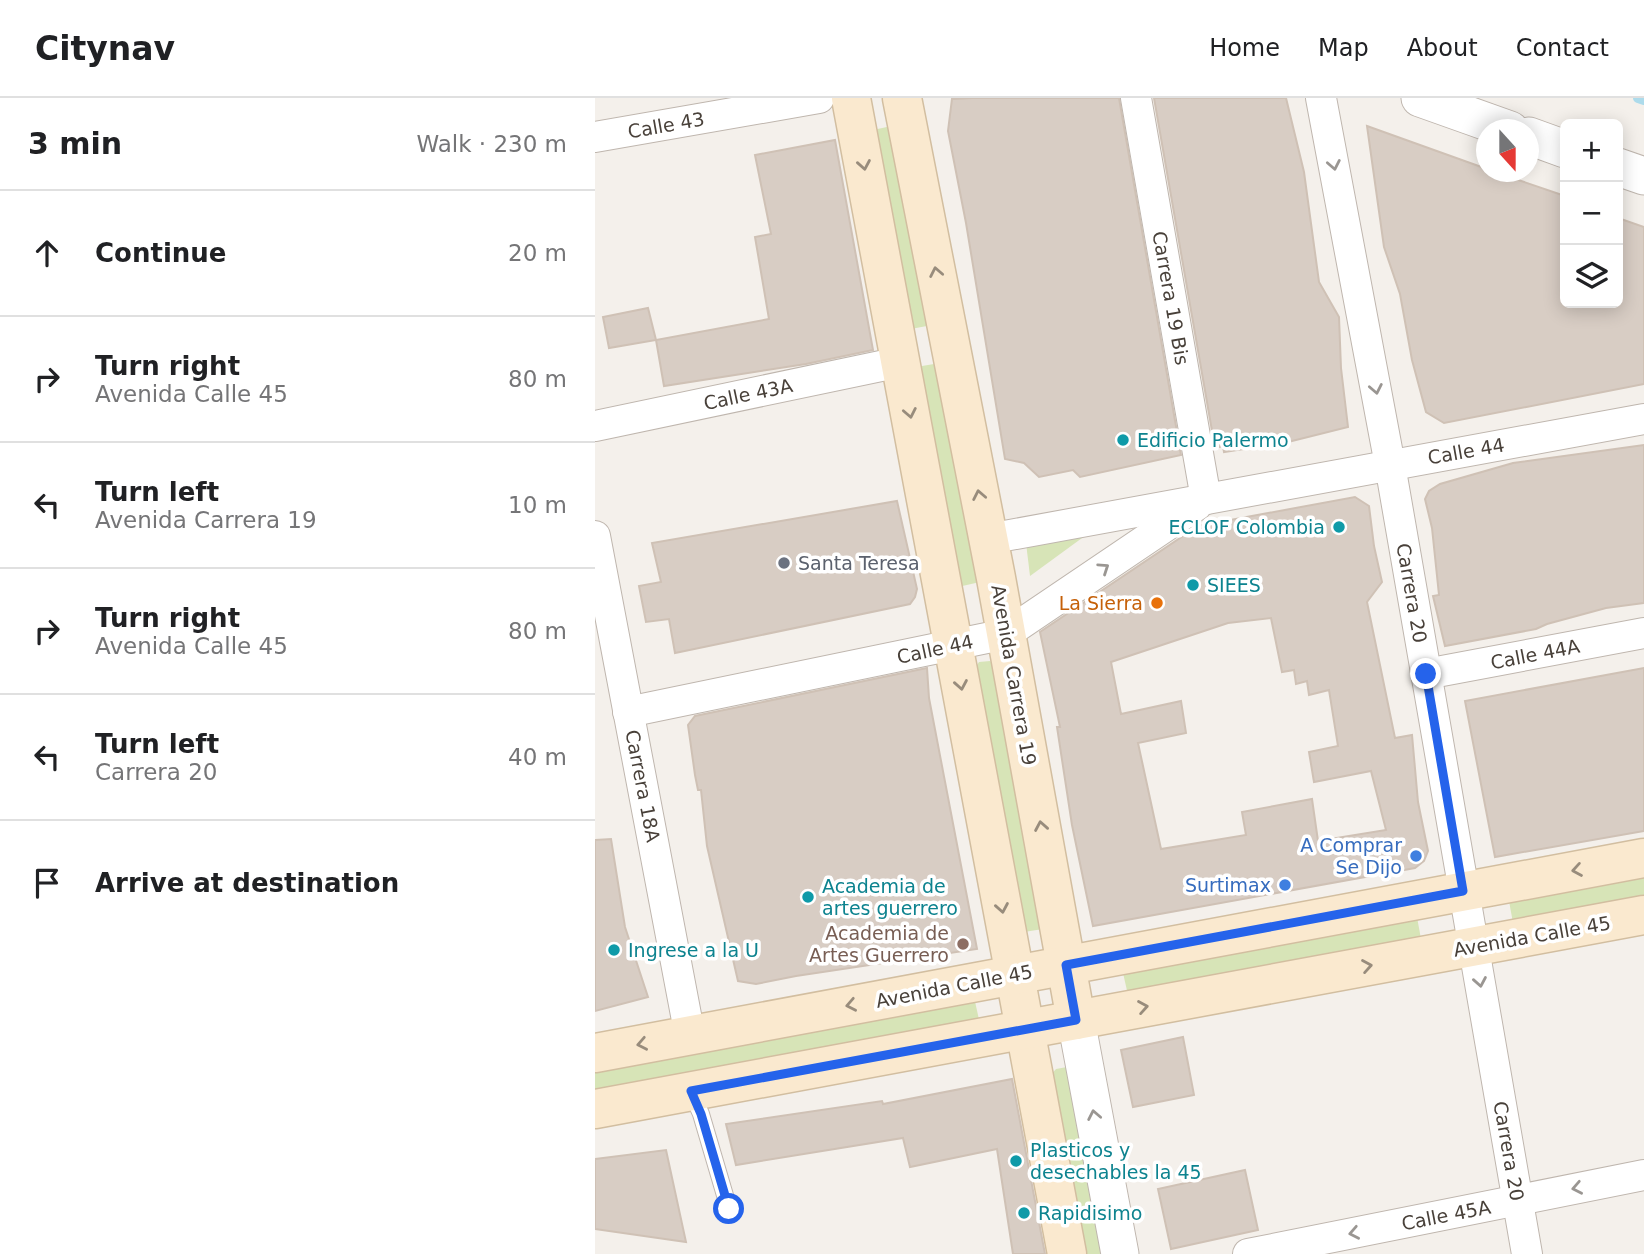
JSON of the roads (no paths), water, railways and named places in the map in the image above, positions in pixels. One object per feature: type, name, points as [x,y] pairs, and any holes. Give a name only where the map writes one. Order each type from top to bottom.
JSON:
[{"type":"main road","points":[[852,98],[1067,1254]]},
{"type":"main road","name":"Avenida Carrera 19","points":[[902,98],[1006,634],[1076,1020]]},
{"type":"main road","name":"Avenida Calle 45","points":[[595,1053],[1644,858]]},
{"type":"main road","name":"Avenida Calle 45","points":[[595,1109],[1644,915]]},
{"type":"street","name":"Calle 43","points":[[595,137],[819,98]]},
{"type":"street","name":"Carrera 19 Bis","points":[[1136,98],[1206,499]]},
{"type":"street","name":"Carrera 20","points":[[1321,98],[1390,465],[1527,1254]]},
{"type":"street","points":[[1420,98],[1479,119]]},
{"type":"street","points":[[1539,140],[1560,147]]},
{"type":"street","points":[[1623,169],[1644,176]]},
{"type":"street","name":"Calle 43A","points":[[595,426],[900,362]]},
{"type":"street","name":"Calle 44","points":[[988,539],[1644,419]]},
{"type":"street","name":"Calle 44","points":[[628,712],[1006,634],[1206,499]]},
{"type":"street","name":"Carrera 18A","points":[[595,536],[604,637],[628,712],[690,1035]]},
{"type":"street","name":"Calle 44A","points":[[1426,674],[1644,633]]},
{"type":"street","name":"Avenida Carrera 19","points":[[1076,1020],[1120,1254]]},
{"type":"street","name":"Calle 45A","points":[[1248,1254],[1644,1175]]},
{"type":"lane","points":[[691,1091],[704,1123],[729,1209]]},
{"type":"waterway","points":[[1638,98],[1644,100]]},
{"type":"place","name":"Edificio Palermo","points":[[1123,440]]},
{"type":"place","name":"ECLOF Colombia","points":[[1339,527]]},
{"type":"place","name":"Santa Teresa","points":[[784,563]]},
{"type":"place","name":"SIEES","points":[[1193,585]]},
{"type":"place","name":"La Sierra","points":[[1157,603]]},
{"type":"place","name":"A Comprar Se Dijo","points":[[1416,856]]},
{"type":"place","name":"Surtimax","points":[[1285,885]]},
{"type":"place","name":"Academia de artes guerrero","points":[[808,897]]},
{"type":"place","name":"Academia de Artes Guerrero","points":[[963,944]]},
{"type":"place","name":"Ingrese a la U","points":[[614,950]]},
{"type":"place","name":"Plasticos y desechables la 45","points":[[1016,1161]]},
{"type":"place","name":"Rapidisimo","points":[[1024,1213]]}]
